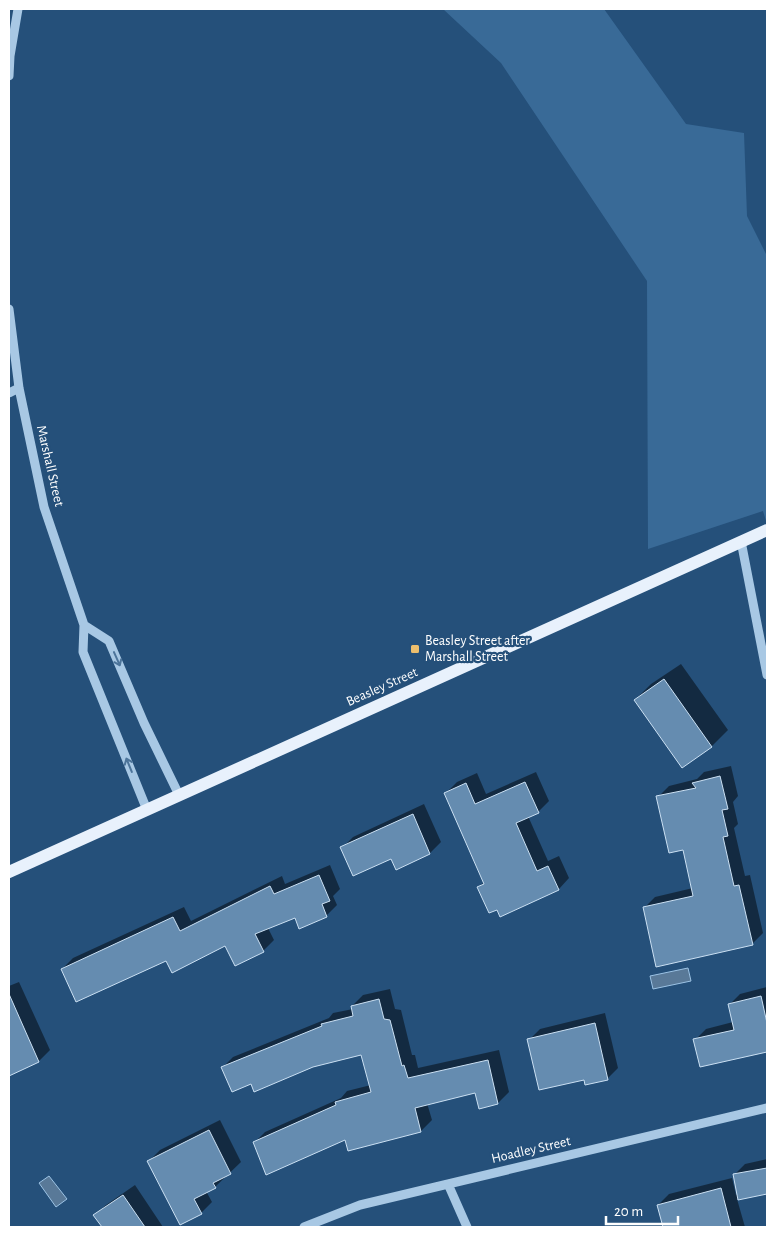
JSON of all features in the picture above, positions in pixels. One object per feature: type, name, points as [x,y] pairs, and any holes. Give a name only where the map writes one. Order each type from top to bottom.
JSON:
[{"type":"main road","name":"Beasley Street","points":[[9,872],[767,530]]},
{"type":"street","points":[[9,76],[10,56],[18,9]]},
{"type":"street","name":"Marshall Street","points":[[9,309],[19,388],[44,507],[84,625],[83,652],[147,810]]},
{"type":"street","points":[[9,393],[19,388]]},
{"type":"street","points":[[741,541],[767,675]]},
{"type":"street","points":[[84,625],[109,641],[144,723],[179,795]]},
{"type":"street","name":"Hoadley Street","points":[[304,1227],[360,1206],[767,1108]]},
{"type":"street","points":[[448,1184],[467,1227]]},
{"type":"shaded area","points":[[443,9],[604,9],[686,124],[744,133],[747,216],[767,256],[767,524],[763,511],[648,549],[647,281],[501,63]]},
{"type":"shaded area","points":[[688,968],[691,981],[653,989],[650,976]]},
{"type":"shaded area","points":[[49,1176],[67,1199],[56,1207],[39,1183]]},
{"type":"building","points":[[664,679],[712,747],[682,768],[634,700]]},
{"type":"building","points":[[720,776],[728,809],[722,810],[728,836],[723,837],[734,886],[739,885],[753,945],[656,967],[643,907],[693,896],[683,850],[669,853],[656,796],[696,788],[692,783]]},
{"type":"building","points":[[525,782],[539,813],[516,823],[537,871],[548,866],[559,890],[500,917],[497,910],[489,913],[477,887],[484,884],[444,793],[466,783],[475,804]]},
{"type":"building","points":[[413,814],[430,854],[396,870],[391,859],[353,876],[340,847]]},
{"type":"building","points":[[319,875],[330,901],[322,904],[327,917],[299,929],[295,918],[255,934],[264,952],[235,966],[225,946],[172,973],[166,961],[76,1002],[61,969],[173,917],[180,931],[270,886],[274,894]]},
{"type":"building","points":[[9,994],[39,1062],[9,1076]]},
{"type":"building","points":[[761,996],[767,1023],[767,1052],[700,1067],[693,1039],[734,1030],[728,1004]]},
{"type":"building","points":[[379,999],[384,1019],[390,1020],[402,1066],[404,1065],[408,1078],[488,1060],[498,1104],[479,1109],[475,1093],[415,1108],[421,1132],[348,1151],[345,1140],[266,1175],[253,1142],[336,1105],[335,1102],[371,1092],[361,1055],[313,1067],[254,1092],[251,1084],[232,1092],[221,1067],[322,1026],[321,1024],[353,1016],[351,1006]]},
{"type":"building","points":[[595,1023],[608,1080],[585,1085],[584,1080],[539,1090],[527,1039]]},
{"type":"building","points":[[209,1130],[231,1174],[213,1183],[216,1188],[194,1199],[202,1214],[180,1225],[147,1161]]},
{"type":"building","points":[[767,1168],[767,1194],[738,1200],[733,1174]]},
{"type":"building","points":[[721,1188],[731,1227],[663,1227],[657,1205]]},
{"type":"building","points":[[123,1195],[145,1227],[102,1227],[93,1215]]},
{"type":"place","name":"Beasley Street after Marshall Street","points":[[415,649]]}]
